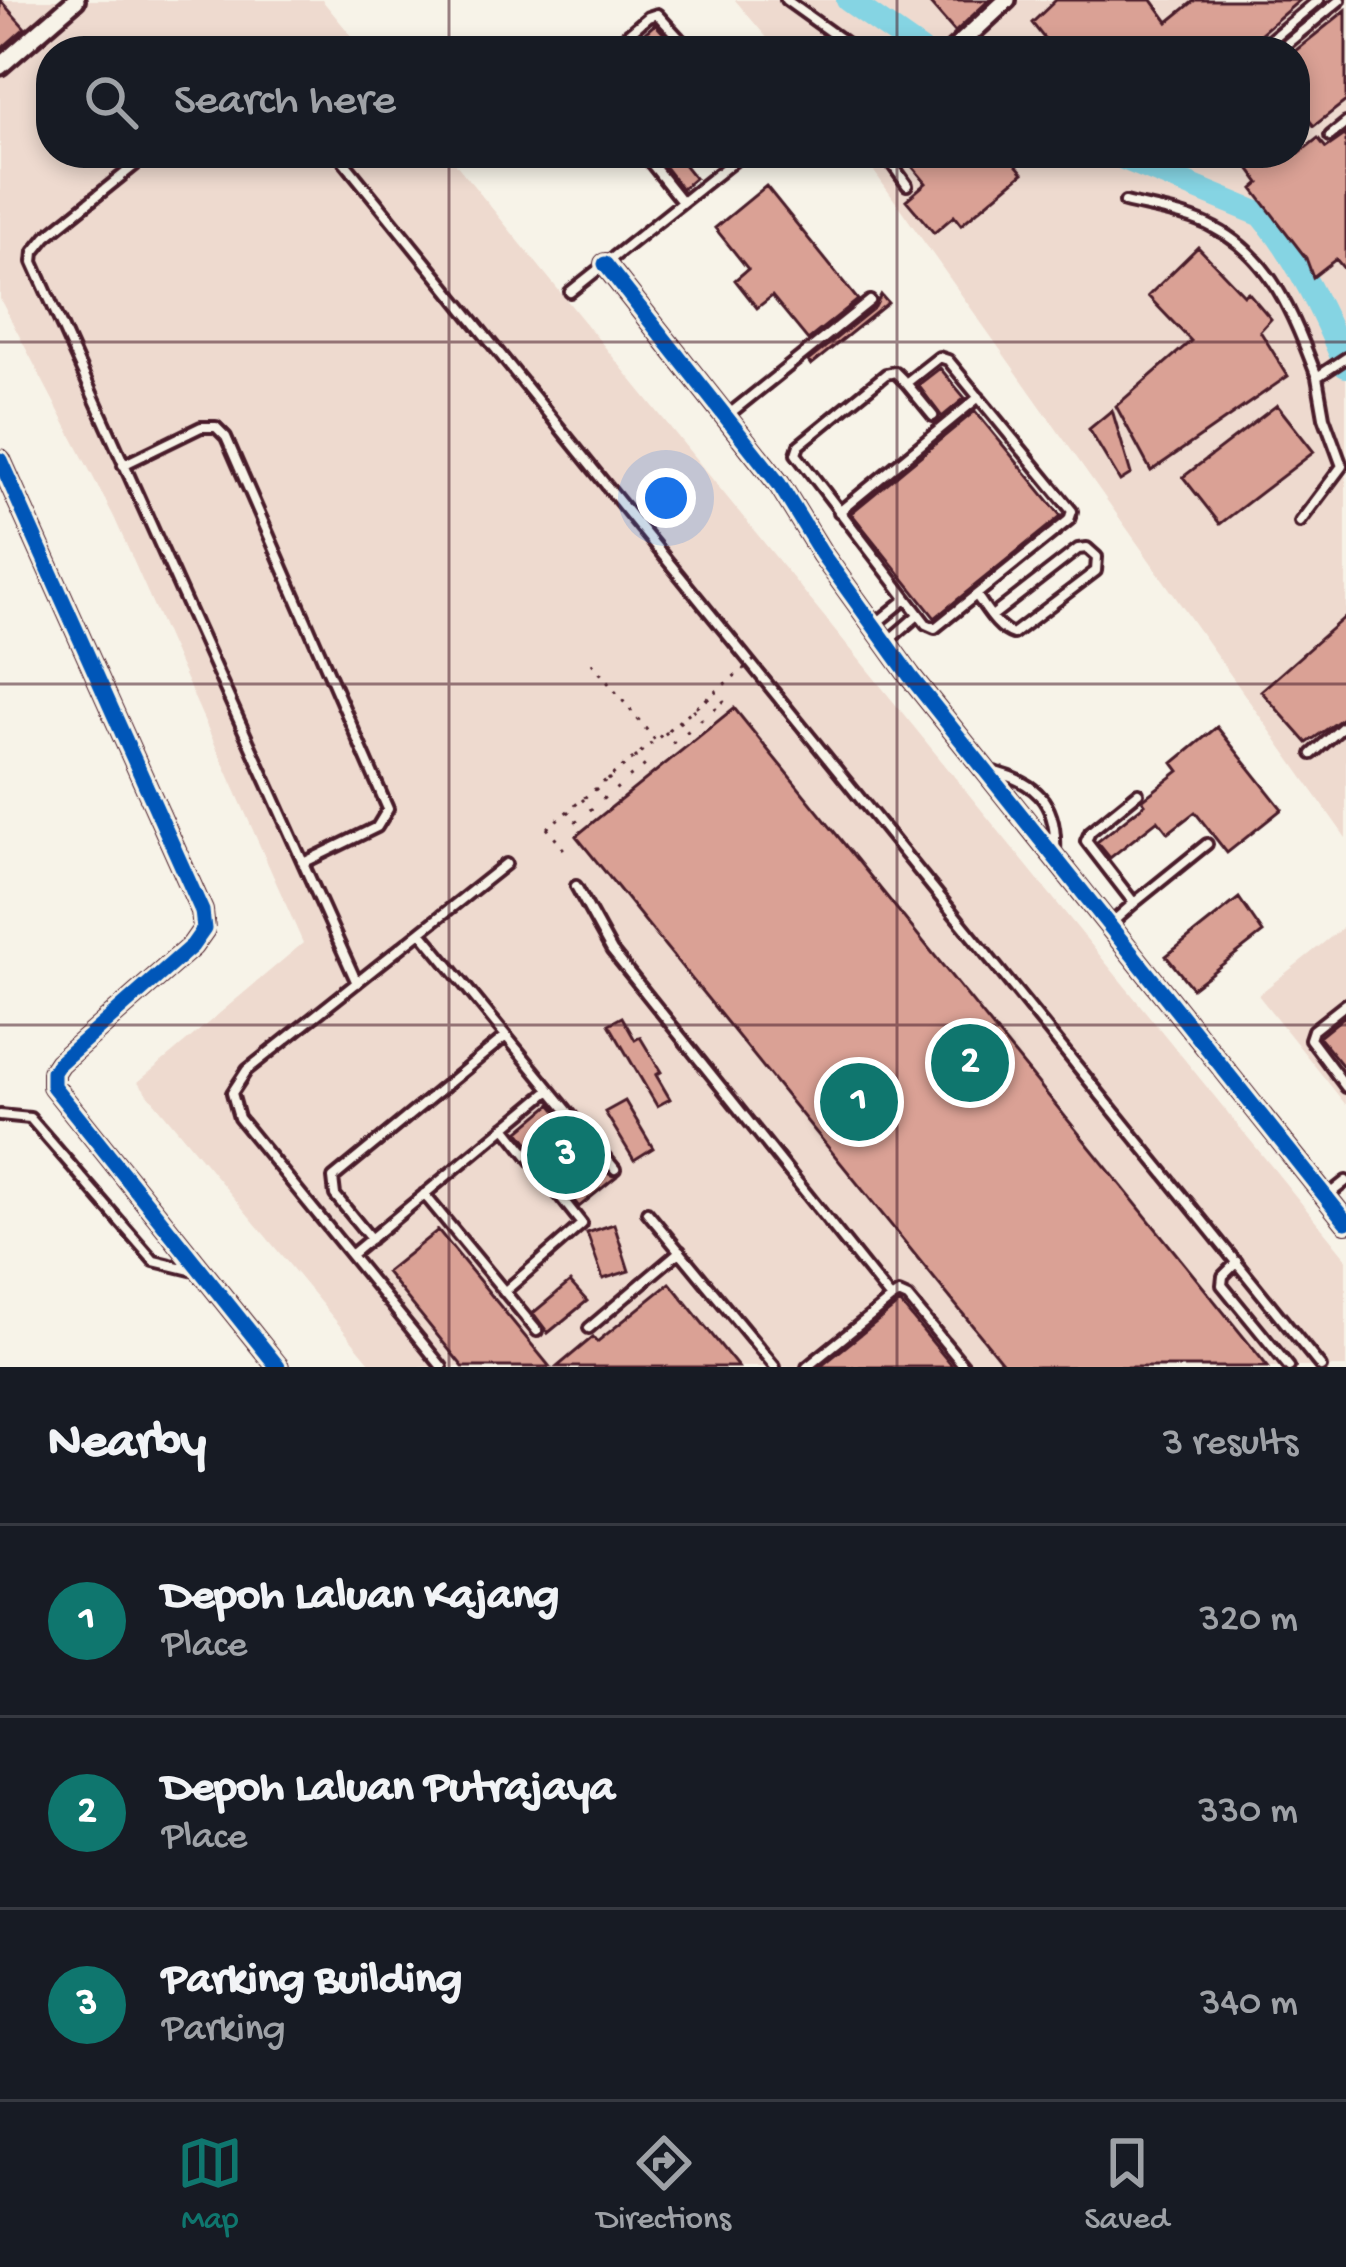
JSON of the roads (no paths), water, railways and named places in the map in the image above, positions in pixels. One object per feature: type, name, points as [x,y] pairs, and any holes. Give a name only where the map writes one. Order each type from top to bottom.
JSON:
[{"type":"street","points":[[0,66],[76,0]]},
{"type":"street","points":[[968,36],[1007,0]]},
{"type":"street","points":[[605,264],[778,484],[872,626],[1346,1222]]},
{"type":"street","points":[[0,460],[202,911],[204,929],[192,946],[59,1063],[53,1086],[61,1102],[278,1367]]},
{"type":"lane","points":[[786,0],[836,36]]},
{"type":"lane","points":[[1275,36],[1318,0]]},
{"type":"lane","points":[[1296,36],[1340,0]]},
{"type":"lane","points":[[626,36],[657,14],[678,36]]},
{"type":"lane","points":[[1330,136],[1346,123]]},
{"type":"lane","points":[[131,168],[46,237],[34,252],[33,262],[357,983]]},
{"type":"lane","points":[[349,168],[1321,1367]]},
{"type":"lane","points":[[655,168],[682,202]]},
{"type":"lane","points":[[570,292],[725,168]]},
{"type":"lane","points":[[895,168],[907,185]]},
{"type":"lane","points":[[1125,202],[1210,225],[1234,240],[1265,271],[1299,324],[1342,466],[1300,522]]},
{"type":"lane","points":[[727,416],[870,301]]},
{"type":"lane","points":[[906,383],[944,357],[1072,511],[1069,520],[935,628],[926,625],[798,458],[796,449],[886,374],[895,372],[933,416]]},
{"type":"lane","points":[[1317,377],[1346,358]]},
{"type":"lane","points":[[839,512],[979,398]]},
{"type":"lane","points":[[123,465],[201,427],[216,427],[226,437],[388,809],[377,827],[303,863]]},
{"type":"lane","points":[[976,595],[992,616],[1008,633],[1018,632],[1096,571],[1097,557],[1088,548],[1078,549],[992,616]]},
{"type":"lane","points":[[872,626],[906,599]]},
{"type":"lane","points":[[886,643],[918,614]]},
{"type":"lane","points":[[1312,754],[1346,724]]},
{"type":"lane","points":[[985,770],[1023,779],[1051,811],[1057,827],[1055,858]]},
{"type":"lane","points":[[1134,903],[1086,841],[1090,832],[1138,793]]},
{"type":"lane","points":[[1107,927],[1208,844]]},
{"type":"lane","points":[[442,1367],[239,1118],[232,1093],[247,1070],[506,864]]},
{"type":"lane","points":[[577,886],[612,951],[891,1299]]},
{"type":"lane","points":[[421,932],[615,1169]]},
{"type":"lane","points":[[1346,1004],[1313,1030],[1310,1039],[1346,1087]]},
{"type":"lane","points":[[371,1238],[335,1196],[333,1178],[506,1036]]},
{"type":"lane","points":[[351,1255],[550,1090]]},
{"type":"lane","points":[[0,1114],[30,1118],[154,1261],[200,1273]]},
{"type":"lane","points":[[504,1292],[582,1224],[506,1127]]},
{"type":"lane","points":[[1326,1197],[1346,1180]]},
{"type":"lane","points":[[424,1194],[536,1331]]},
{"type":"lane","points":[[647,1212],[775,1367]]},
{"type":"lane","points":[[590,1328],[680,1251]]},
{"type":"lane","points":[[1237,1262],[1222,1276],[1222,1285],[1289,1367]]},
{"type":"lane","points":[[807,1367],[899,1294],[908,1298],[965,1367]]},
{"type":"waterway","points":[[848,0],[900,36]]},
{"type":"waterway","points":[[1148,168],[1262,215],[1299,268],[1346,366]]},
{"type":"place","name":"Depoh Laluan Putrajaya","points":[[970,1063]]},
{"type":"place","name":"Depoh Laluan Kajang","points":[[859,1102]]},
{"type":"place","name":"Parking Building","points":[[566,1155]]}]
